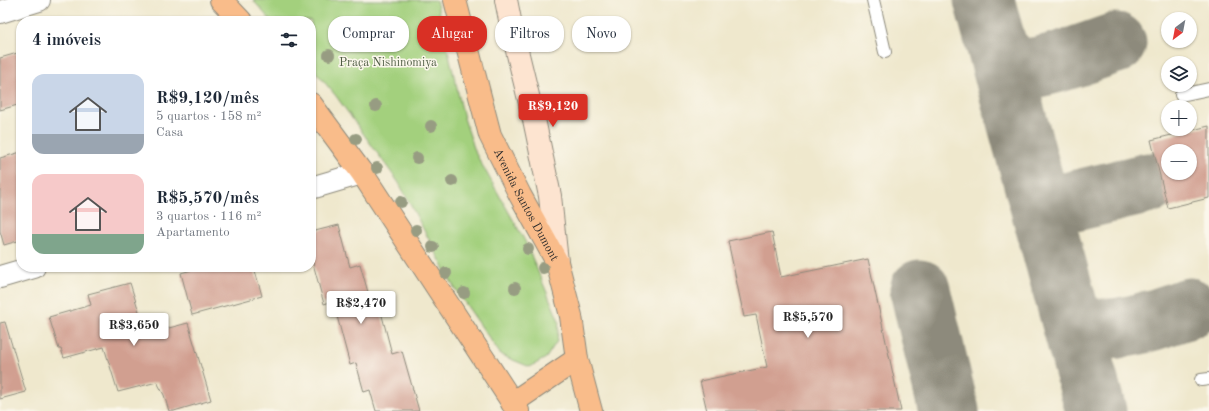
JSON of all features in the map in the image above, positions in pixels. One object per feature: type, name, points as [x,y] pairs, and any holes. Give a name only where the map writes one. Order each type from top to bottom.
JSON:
[{"type":"main road","points":[[221,0],[236,16]]},
{"type":"main road","name":"Avenida Santos Dumont","points":[[455,0],[490,135],[520,195],[557,262],[571,316],[577,359],[591,411]]},
{"type":"main road","points":[[316,111],[362,173],[511,408],[577,359]]},
{"type":"street","points":[[0,12],[39,0]]},
{"type":"street","points":[[506,0],[550,196],[557,262]]},
{"type":"street","points":[[316,187],[362,173]]},
{"type":"street","points":[[0,276],[16,272]]},
{"type":"lane","points":[[873,0],[885,52]]},
{"type":"lane","points":[[1181,95],[1209,89]]},
{"type":"green space","name":"Praça Nishinomiya","points":[[253,0],[436,0],[440,16],[417,16],[417,52],[448,52],[464,118],[476,154],[525,241],[559,321],[557,341],[546,358],[530,367],[501,355],[454,287],[399,183],[336,96],[316,72],[316,16],[267,16]]},
{"type":"building","points":[[16,53],[16,105],[0,110],[0,58]]},
{"type":"building","points":[[1209,126],[1209,198],[1168,208],[1151,140],[1168,136],[1197,136],[1197,129]]},
{"type":"building","points":[[16,153],[16,241],[4,245],[0,231],[0,158]]},
{"type":"building","points":[[339,225],[350,267],[360,264],[373,310],[380,308],[392,354],[402,351],[419,411],[376,411],[370,390],[364,392],[356,363],[350,365],[333,301],[324,304],[315,272],[316,231]]},
{"type":"building","points":[[772,232],[781,277],[868,259],[901,411],[707,411],[700,381],[767,367],[756,315],[744,317],[728,241]]},
{"type":"building","points":[[255,272],[262,296],[192,315],[181,273]]},
{"type":"building","points":[[130,283],[146,334],[188,323],[211,400],[174,411],[169,411],[164,395],[157,382],[118,392],[104,347],[64,358],[61,349],[59,349],[49,317],[91,305],[88,294]]},
{"type":"building","points":[[5,322],[26,392],[0,399],[0,323]]},
{"type":"taxiway","points":[[984,0],[1096,411]]},
{"type":"taxiway","points":[[999,51],[1014,65],[1021,68],[1029,68],[1040,67],[1082,55],[1116,43]]},
{"type":"taxiway","points":[[1036,191],[1050,202],[1066,203],[1149,183]]},
{"type":"taxiway","points":[[920,290],[949,411]]},
{"type":"taxiway","points":[[1072,319],[1089,327],[1113,329],[1139,324],[1189,308]]}]
